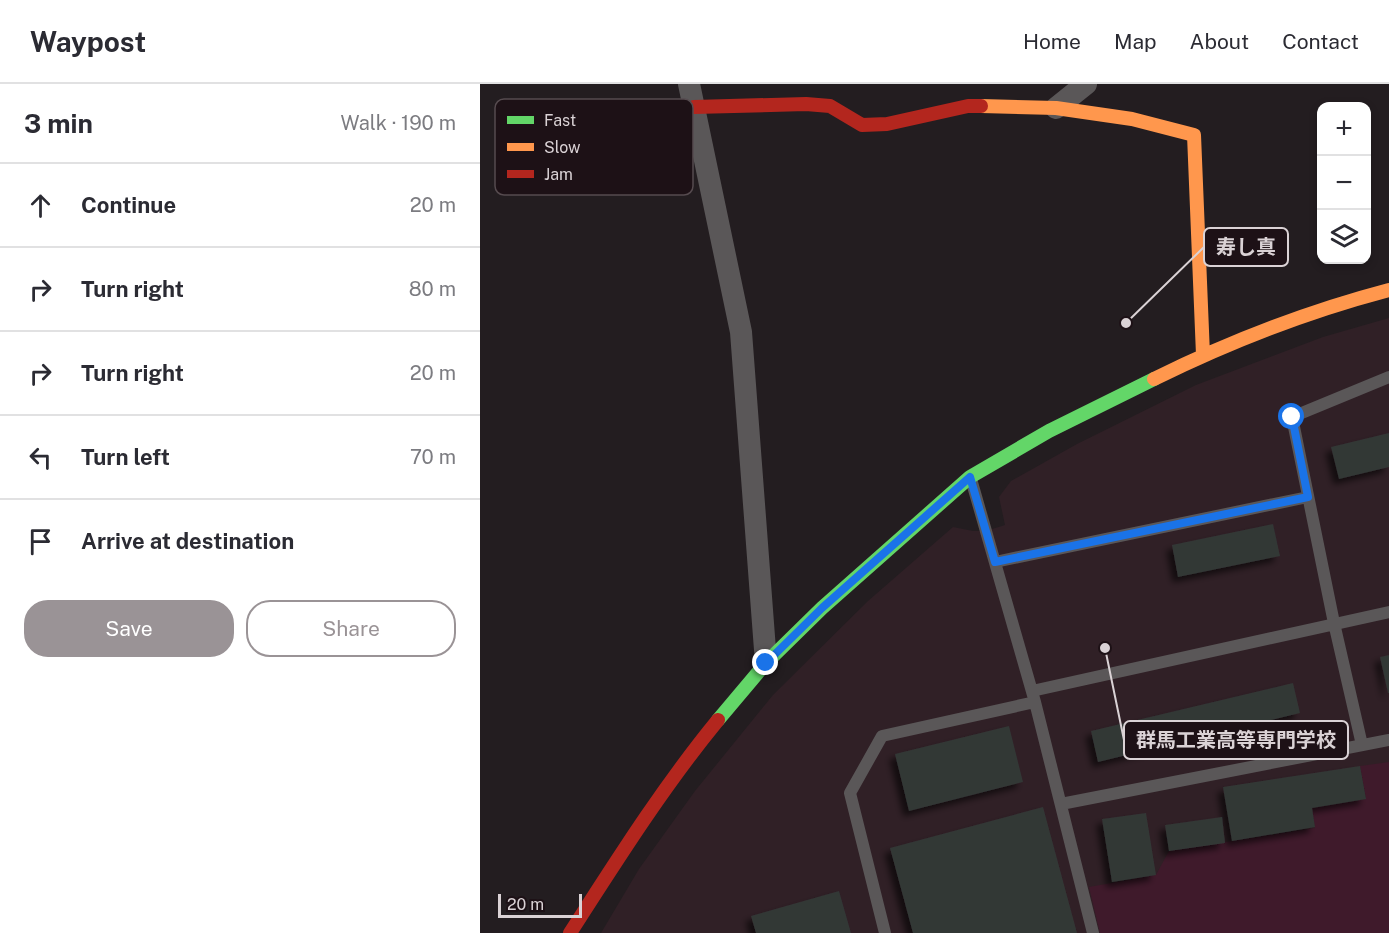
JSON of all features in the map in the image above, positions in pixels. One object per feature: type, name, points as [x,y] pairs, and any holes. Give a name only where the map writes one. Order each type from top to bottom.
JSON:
[{"type":"street","points":[[689,84],[692,99]]},
{"type":"street","points":[[1056,108],[1086,84]]},
{"type":"street","points":[[693,102],[741,332],[766,663]]},
{"type":"street","points":[[694,107],[830,106],[862,125],[887,124],[968,106],[1056,108],[1132,119],[1194,135],[1203,355]]},
{"type":"street","points":[[570,933],[623,850],[691,753],[766,663],[822,608],[970,477],[1049,431],[1203,355],[1347,301],[1389,290]]},
{"type":"lane","points":[[1362,745],[1334,623],[1292,417],[1389,377]]},
{"type":"lane","points":[[970,477],[1034,696],[1093,933]]},
{"type":"lane","points":[[995,562],[1308,497]]},
{"type":"lane","points":[[885,933],[850,793],[882,736],[1034,696],[1334,623],[1389,612]]},
{"type":"lane","points":[[1061,804],[1389,740]]},
{"type":"shaded area","points":[[1389,318],[1389,933],[601,933],[639,869],[695,791],[773,695],[868,601],[953,527],[986,531],[1005,525],[999,497],[1011,481],[1077,444],[1196,385],[1323,337]]},
{"type":"shaded area","points":[[1389,762],[1389,933],[1100,933],[1089,887],[1156,875],[1169,851],[1315,828],[1312,808],[1366,799],[1360,766]]},
{"type":"building","points":[[1389,433],[1389,467],[1339,479],[1331,447]]},
{"type":"building","points":[[1273,524],[1280,556],[1178,577],[1172,545]]},
{"type":"building","points":[[1389,655],[1389,693],[1388,693],[1380,657]]},
{"type":"building","points":[[1293,683],[1300,713],[1098,762],[1091,731]]},
{"type":"building","points":[[1009,726],[1023,782],[909,811],[895,754]]},
{"type":"building","points":[[1360,766],[1366,799],[1312,808],[1315,827],[1232,841],[1223,787]]},
{"type":"building","points":[[1043,807],[1077,933],[913,933],[890,848]]},
{"type":"building","points":[[1146,813],[1156,875],[1112,882],[1102,819]]},
{"type":"building","points":[[1222,817],[1225,843],[1169,851],[1165,825]]},
{"type":"building","points":[[839,891],[851,933],[756,933],[751,916]]},
{"type":"traffic: fast","points":[[718,720],[766,663],[822,608],[970,477],[1049,431],[1154,379]]},
{"type":"traffic: slow","points":[[981,106],[1056,108],[1132,119],[1194,135],[1203,355]]},
{"type":"traffic: slow","points":[[1154,379],[1270,328],[1389,290]]},
{"type":"traffic: jam","points":[[694,107],[806,104],[830,106],[862,125],[887,124],[968,106],[981,106]]},
{"type":"traffic: jam","points":[[570,933],[659,798],[718,720]]},
{"type":"place","name":"寿し真","points":[[1126,323]]},
{"type":"place","name":"群馬工業高等専門学校","points":[[1105,648]]},
{"type":"route","points":[[766,663],[822,608],[970,477],[995,562],[1308,497],[1292,417]]}]
